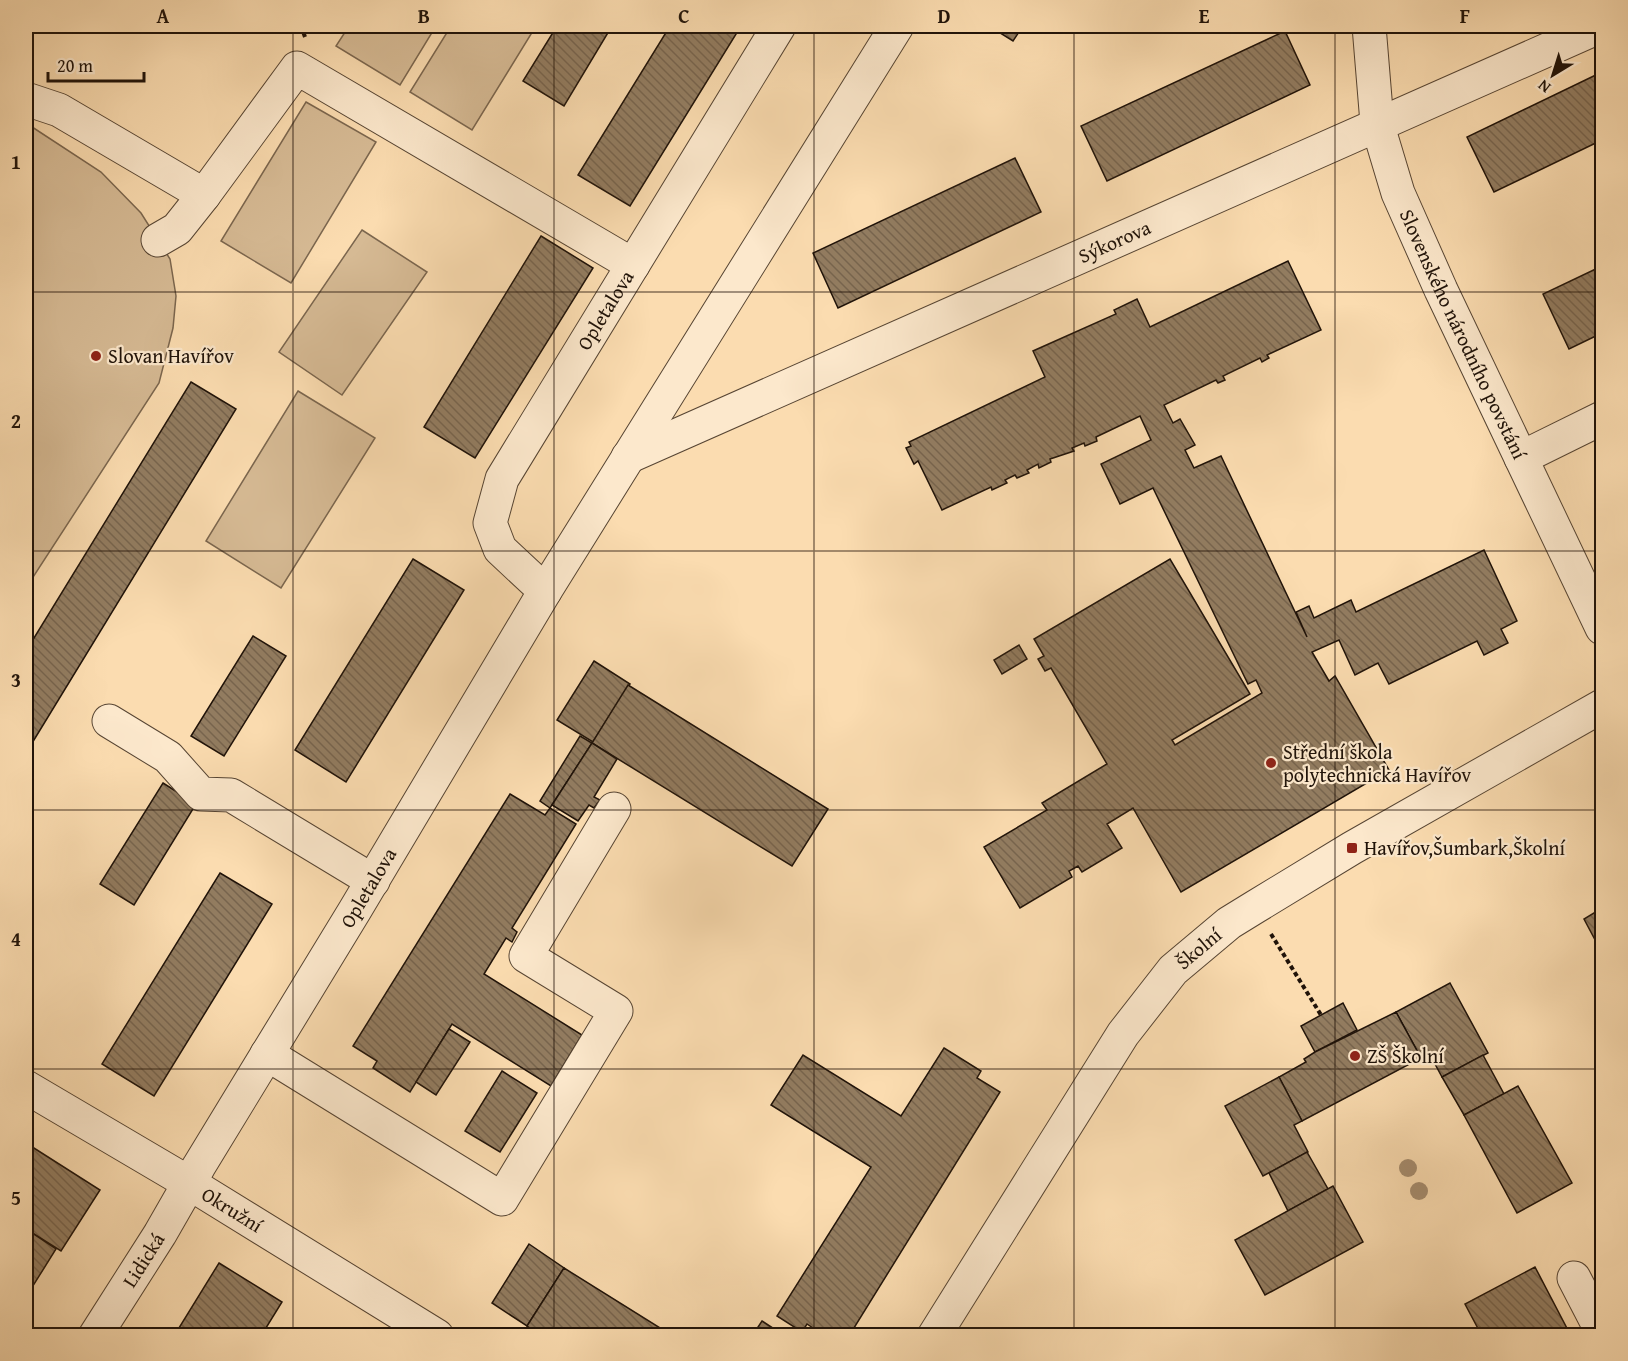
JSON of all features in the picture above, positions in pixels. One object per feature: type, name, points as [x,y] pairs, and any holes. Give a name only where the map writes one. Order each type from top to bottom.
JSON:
[{"type":"street","name":"Opletalova","points":[[545,591],[500,549],[490,523],[502,479],[778,26]]},
{"type":"street","name":"Slovenského národního povstání","points":[[1369,26],[1377,123],[1398,193],[1602,628]]},
{"type":"street","name":"Sýkorova","points":[[628,457],[1377,123],[1601,26]]},
{"type":"street","name":"Opletalova","points":[[189,1183],[373,881],[884,28]]},
{"type":"street","points":[[158,240],[177,229],[297,68],[633,265]]},
{"type":"street","points":[[26,99],[59,110],[204,195]]},
{"type":"street","points":[[1521,458],[1602,418]]},
{"type":"street","name":"Školní","points":[[934,1335],[1123,1034],[1173,970],[1229,923],[1255,907],[1352,848],[1602,706]]},
{"type":"street","points":[[109,721],[168,757],[201,794],[231,795],[373,881]]},
{"type":"street","points":[[267,1054],[502,1199],[616,1011],[526,956],[614,809]]},
{"type":"street","name":"Okružní","points":[[26,1087],[189,1183],[437,1335]]},
{"type":"street","name":"Lidická","points":[[95,1335],[160,1234],[189,1183]]},
{"type":"street","points":[[1574,1278],[1602,1332]]},
{"type":"path","points":[[1255,907],[1321,1015]]},
{"type":"shaded area","points":[[349,26],[436,26],[400,85],[336,46]]},
{"type":"shaded area","points":[[451,26],[536,26],[472,130],[410,92]]},
{"type":"shaded area","points":[[306,102],[376,142],[291,283],[221,241]]},
{"type":"shaded area","name":"Slovan Havířov","points":[[26,123],[101,172],[141,213],[170,259],[176,296],[173,328],[159,383],[26,588]]},
{"type":"shaded area","points":[[362,230],[427,272],[342,395],[279,352]]},
{"type":"shaded area","points":[[298,391],[375,438],[281,588],[206,541]]},
{"type":"building","points":[[557,26],[612,26],[564,106],[523,81]]},
{"type":"building","points":[[670,26],[741,26],[630,206],[578,175]]},
{"type":"building","points":[[989,26],[1023,26],[1013,41]]},
{"type":"building","points":[[1285,31],[1310,85],[1107,181],[1081,126]]},
{"type":"building","points":[[1602,72],[1602,140],[1494,192],[1467,137]]},
{"type":"building","points":[[1015,158],[1041,212],[838,308],[813,253]]},
{"type":"building","points":[[541,236],[593,268],[475,458],[424,427]]},
{"type":"building","points":[[1288,261],[1321,330],[1267,355],[1269,358],[1262,362],[1260,358],[1223,376],[1225,380],[1218,383],[1216,380],[1164,405],[1173,423],[1180,419],[1195,445],[1185,450],[1194,468],[1221,456],[1307,637],[1296,612],[1309,606],[1314,618],[1351,600],[1356,612],[1484,550],[1517,621],[1501,629],[1508,643],[1484,655],[1477,641],[1389,684],[1378,663],[1355,675],[1339,640],[1312,652],[1329,681],[1335,676],[1389,770],[1181,892],[1133,808],[1107,824],[1122,848],[1082,872],[1078,866],[1069,871],[1072,877],[1020,908],[984,847],[1047,810],[1042,803],[1107,764],[1051,668],[1045,671],[1038,659],[1044,656],[1034,639],[1170,559],[1250,694],[1172,740],[1175,745],[1262,693],[1256,680],[1248,684],[1153,488],[1120,504],[1101,464],[1151,440],[1140,416],[1096,437],[1097,441],[1072,448],[1074,451],[1050,459],[1051,462],[1039,468],[1038,464],[1027,470],[1029,473],[1017,478],[1015,475],[1005,480],[1007,483],[992,490],[991,487],[942,510],[918,461],[914,464],[906,448],[911,446],[909,442],[1045,377],[1033,351],[1116,314],[1114,310],[1137,299],[1150,327]]},
{"type":"building","points":[[1602,266],[1602,333],[1569,349],[1543,294]]},
{"type":"building","points":[[191,382],[236,409],[26,753],[26,651]]},
{"type":"building","points":[[413,559],[464,590],[346,782],[295,750]]},
{"type":"building","points":[[253,636],[286,656],[224,756],[191,736]]},
{"type":"building","points":[[1019,645],[1027,659],[1002,674],[994,660]]},
{"type":"building","points":[[594,661],[630,684],[593,742],[557,720]]},
{"type":"building","points":[[628,685],[828,809],[792,866],[592,743]]},
{"type":"building","points":[[580,736],[592,743],[550,808],[540,801]]},
{"type":"building","points":[[592,743],[617,759],[594,797],[600,800],[594,808],[589,805],[578,821],[552,805]]},
{"type":"building","points":[[163,783],[196,804],[134,905],[100,884]]},
{"type":"building","points":[[510,794],[545,815],[550,808],[576,824],[512,928],[517,932],[512,942],[506,938],[484,974],[582,1035],[551,1086],[452,1024],[410,1092],[373,1068],[377,1061],[353,1046]]},
{"type":"building","points":[[220,873],[272,904],[154,1096],[102,1064]]},
{"type":"building","points":[[1602,908],[1602,953],[1584,919]]},
{"type":"building","points":[[1450,983],[1488,1053],[1442,1077],[1429,1053],[1421,1058],[1396,1012]]},
{"type":"building","points":[[1343,1003],[1357,1030],[1315,1052],[1301,1026]]},
{"type":"building","points":[[1396,1012],[1421,1058],[1302,1121],[1279,1077],[1306,1062],[1304,1059],[1315,1052]]},
{"type":"building","points":[[449,1029],[470,1042],[436,1095],[416,1082]]},
{"type":"building","points":[[944,1048],[981,1071],[977,1078],[1000,1092],[849,1336],[825,1336],[807,1324],[802,1332],[777,1316],[871,1167],[771,1105],[803,1055],[901,1116]]},
{"type":"building","points":[[1483,1055],[1504,1094],[1464,1115],[1442,1077]]},
{"type":"building","points":[[502,1071],[537,1093],[500,1152],[465,1131]]},
{"type":"building","points":[[1279,1077],[1302,1121],[1294,1125],[1308,1152],[1263,1176],[1225,1106]]},
{"type":"building","points":[[1518,1086],[1572,1183],[1517,1213],[1464,1115]]},
{"type":"building","points":[[26,1143],[100,1190],[61,1251],[26,1229]]},
{"type":"building","points":[[1307,1152],[1328,1189],[1288,1211],[1269,1173]]},
{"type":"building","points":[[1333,1186],[1363,1242],[1265,1295],[1235,1240]]},
{"type":"building","points":[[26,1229],[56,1249],[26,1297]]},
{"type":"building","points":[[529,1244],[564,1268],[527,1326],[492,1303]]},
{"type":"building","points":[[219,1263],[282,1302],[261,1336],[174,1336]]},
{"type":"building","points":[[1535,1267],[1571,1336],[1482,1336],[1465,1304]]},
{"type":"building","points":[[564,1268],[673,1336],[542,1336],[527,1326]]},
{"type":"building","points":[[762,1321],[785,1336],[752,1336]]},
{"type":"place","name":"Slovan Havířov","points":[[96,356]]},
{"type":"place","name":"Střední škola polytechnická Havířov","points":[[1271,763]]},
{"type":"place","name":"Havířov,Šumbark,Školní","points":[[1352,848]]},
{"type":"place","name":"ZŠ Školní","points":[[1355,1056]]}]
